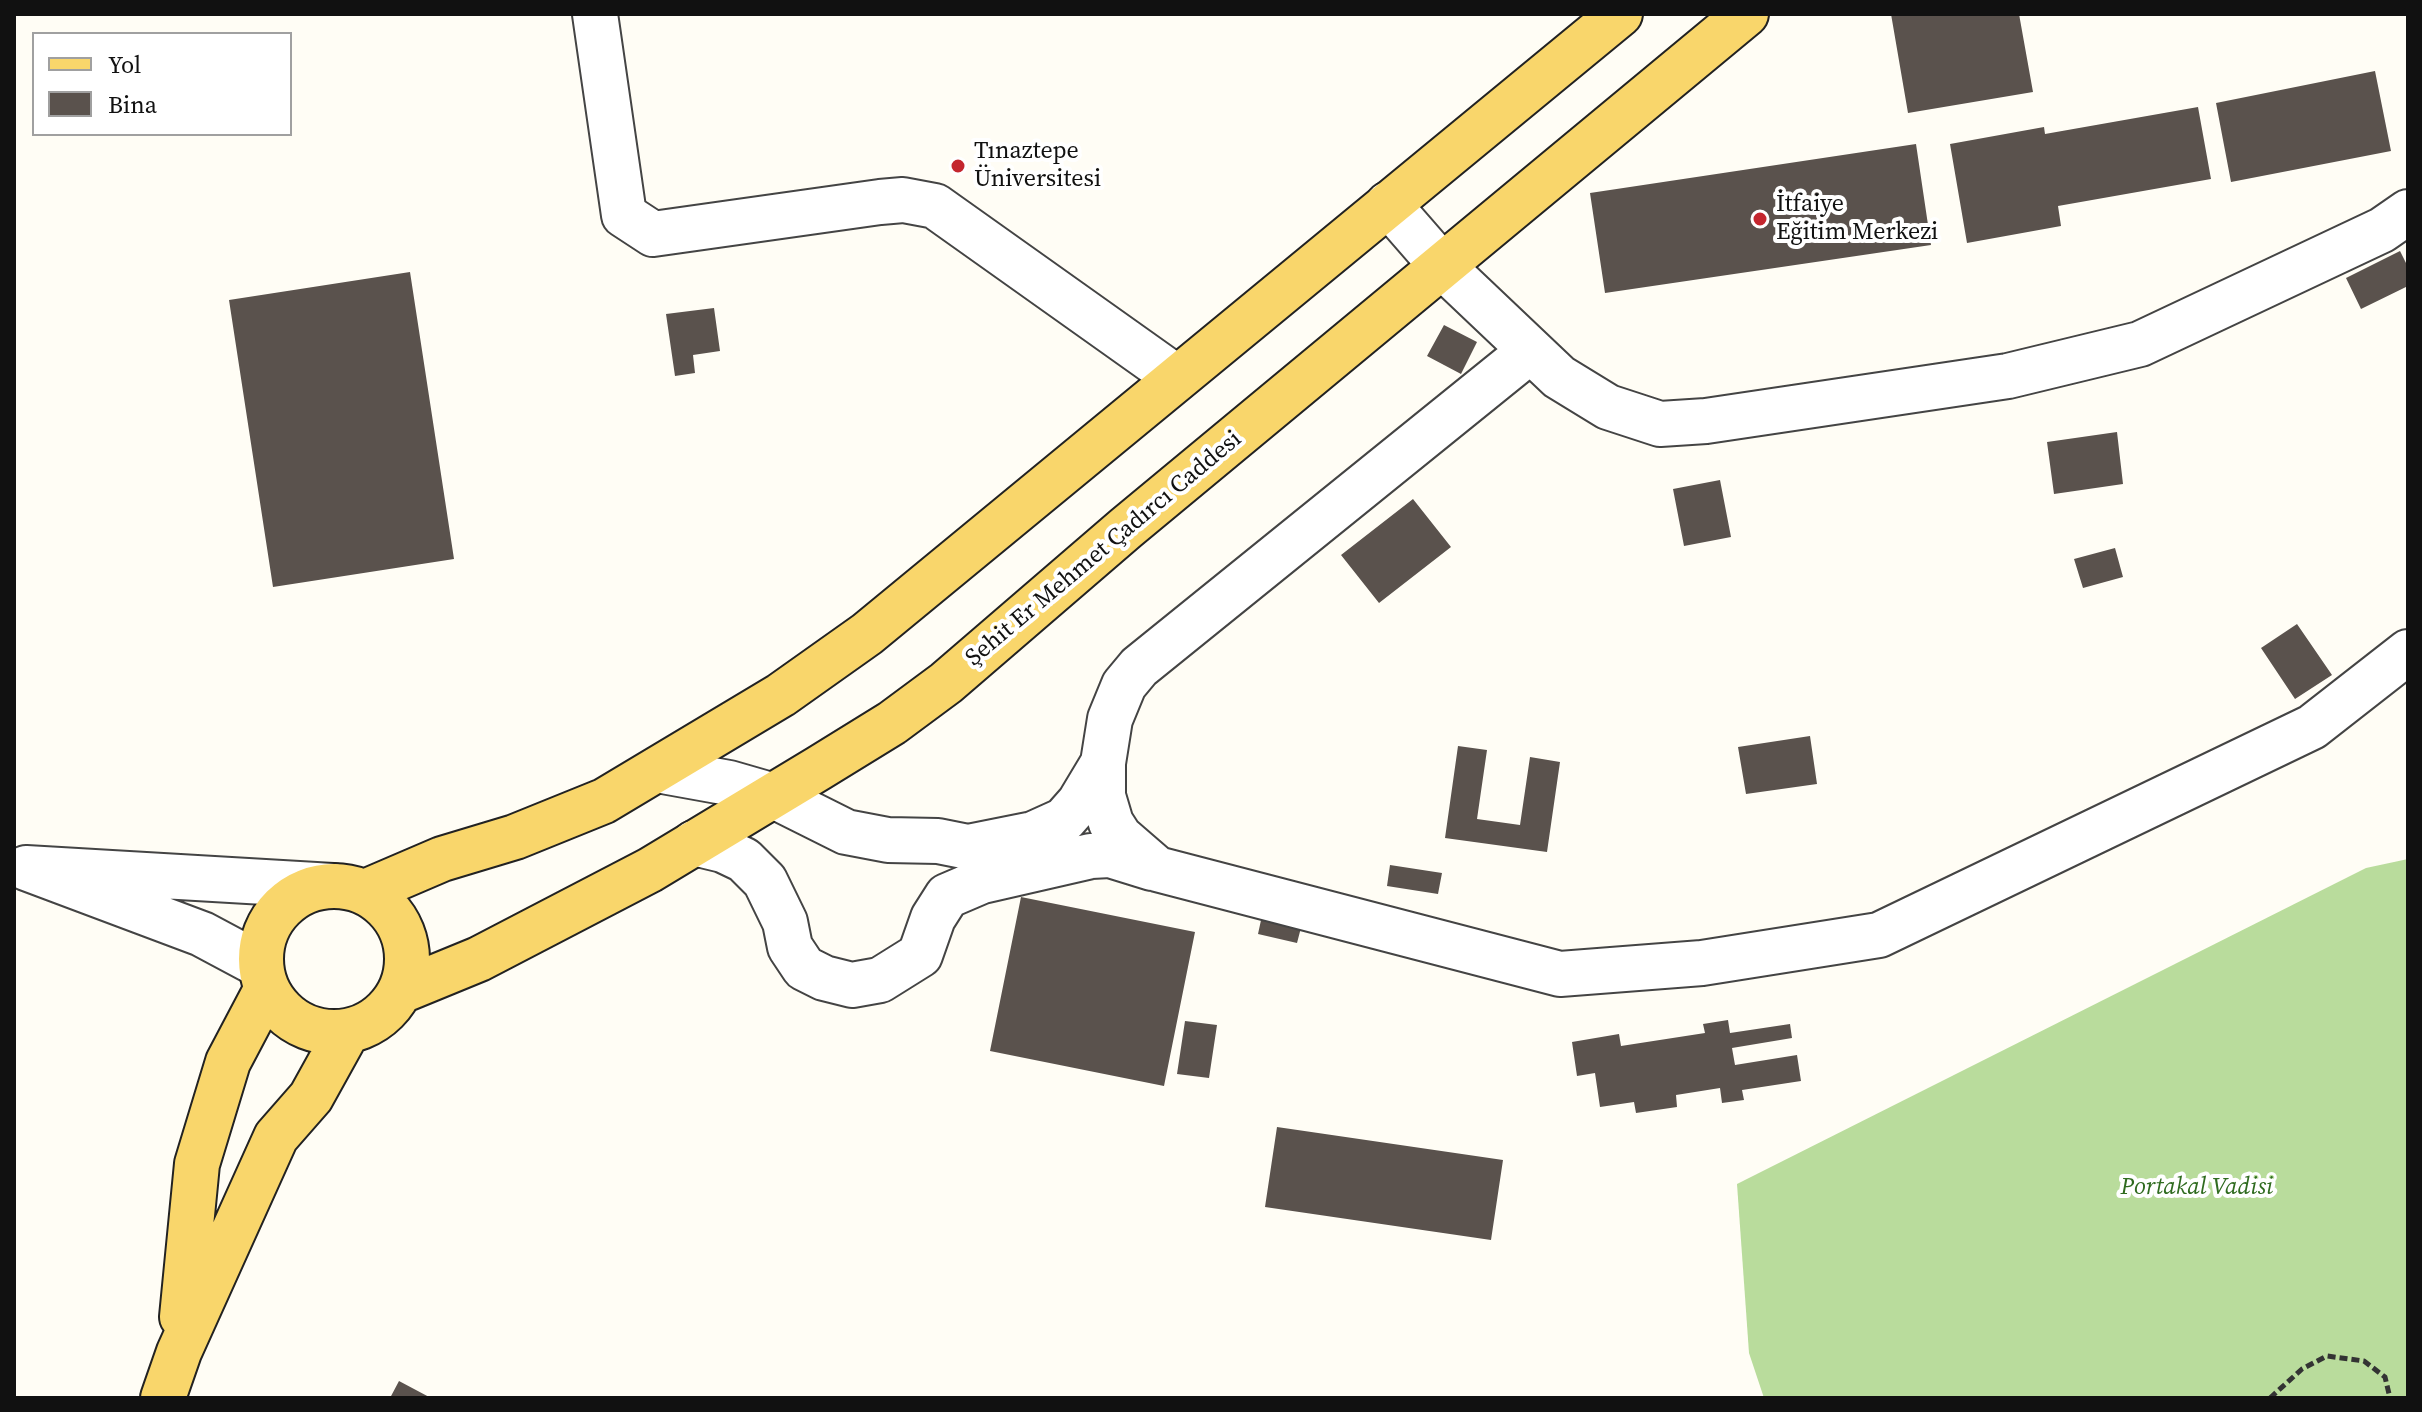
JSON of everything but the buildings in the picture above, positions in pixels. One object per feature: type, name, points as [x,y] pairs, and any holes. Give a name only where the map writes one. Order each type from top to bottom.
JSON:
[{"type":"main road","points":[[179,1352],[197,1164],[228,1062],[263,977],[262,941],[272,919],[288,901],[310,889],[349,889],[515,837],[604,801],[781,695],[867,634],[1620,14]]},
{"type":"main road","name":"Şehit Er Mehmet Çadırcı Caddesi","points":[[401,991],[479,959],[636,877],[892,723],[946,683],[1126,528],[1746,14]]},
{"type":"main road","points":[[263,977],[280,1010],[299,1024],[322,1032],[347,1032],[369,1024],[387,1010],[401,991],[407,969],[407,946],[399,923],[385,905],[349,889]]},
{"type":"main road","points":[[163,1398],[179,1352],[276,1137],[311,1097],[347,1032]]},
{"type":"street","points":[[595,14],[624,215],[653,234],[880,202],[903,200],[935,206],[1177,378]]},
{"type":"street","points":[[1388,204],[1442,266],[1559,377],[1608,407],[1660,424],[1706,421],[2008,376],[2140,344],[2382,230],[2408,212]]},
{"type":"street","points":[[1157,869],[1120,837],[1111,823],[1103,796],[1103,763],[1110,719],[1124,685],[1139,667],[1530,351]]},
{"type":"street","points":[[694,843],[723,850],[744,860],[765,881],[785,922],[790,947],[804,968],[824,978],[852,985],[880,980],[920,955],[933,918],[947,896],[982,881],[1091,856],[1110,855],[1560,974],[1702,963],[1879,935],[2312,727],[2408,652]]},
{"type":"street","points":[[657,770],[729,783],[774,796],[846,832],[888,840],[938,841],[968,847],[1033,834],[1064,820],[1079,803],[1103,763]]},
{"type":"street","points":[[888,840],[918,861],[931,891],[933,918]]},
{"type":"street","points":[[20,866],[349,889]]},
{"type":"street","points":[[20,866],[202,934],[263,977]]},
{"type":"path","points":[[2270,1398],[2302,1369],[2327,1356],[2364,1361],[2385,1377],[2390,1398]]},
{"type":"green space","name":"Portakal Vadisi","points":[[2408,859],[2408,1398],[1764,1398],[1749,1353],[1737,1184],[2366,868]]},
{"type":"place","name":"Tınaztepe Üniversitesi","points":[[958,166]]},
{"type":"place","name":"İtfaiye Eğitim Merkezi","points":[[1760,219]]}]
